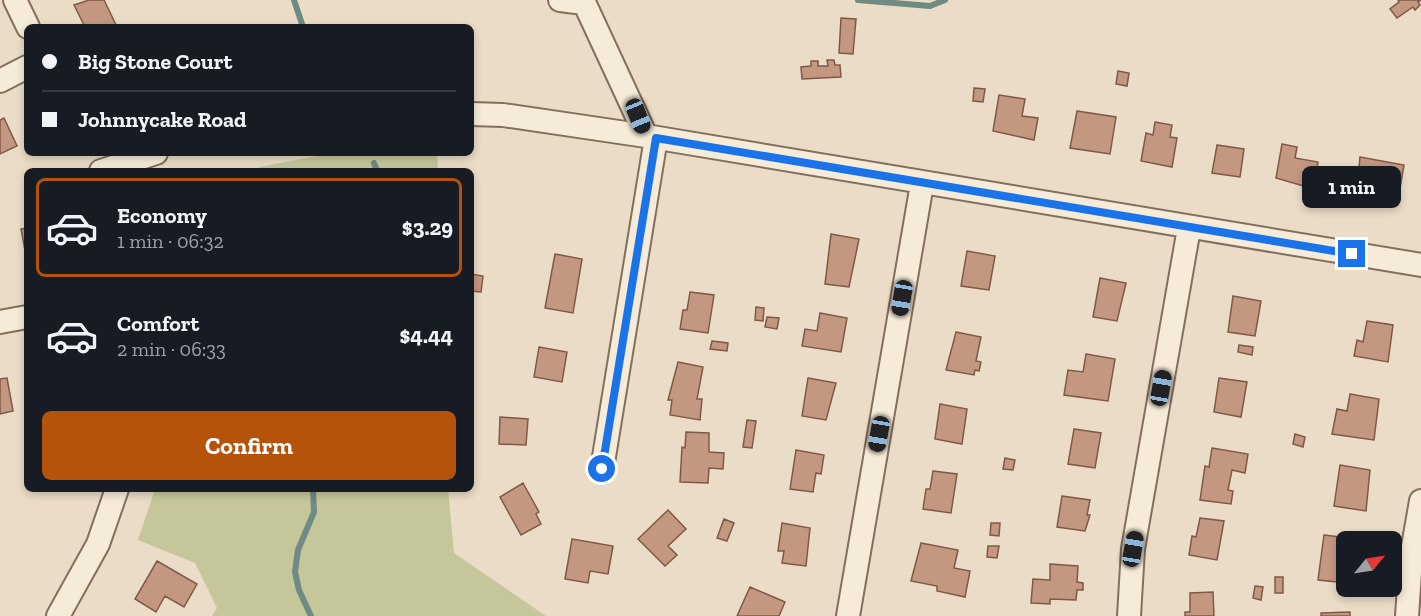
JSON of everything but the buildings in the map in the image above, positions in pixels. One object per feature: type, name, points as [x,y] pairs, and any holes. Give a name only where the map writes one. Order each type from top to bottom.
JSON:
[{"type":"street","points":[[15,0],[27,24]]},
{"type":"street","points":[[560,0],[584,1],[651,137],[602,469]]},
{"type":"street","points":[[0,81],[24,69]]},
{"type":"street","points":[[474,114],[503,115],[651,137],[922,184],[1421,265]]},
{"type":"street","points":[[110,168],[147,156]]},
{"type":"street","points":[[848,616],[922,184]]},
{"type":"street","points":[[1129,616],[1133,549],[1189,228]]},
{"type":"street","points":[[0,322],[24,318]]},
{"type":"street","points":[[58,616],[98,544],[116,492]]},
{"type":"street","points":[[1407,616],[1411,558],[1421,501]]},
{"type":"green space","points":[[317,156],[437,156],[438,168],[259,168]]},
{"type":"green space","points":[[154,492],[448,492],[454,553],[546,616],[212,616],[217,608],[195,563],[138,540]]},
{"type":"waterway","points":[[294,0],[302,24]]},
{"type":"waterway","points":[[858,0],[930,6],[945,0]]},
{"type":"waterway","points":[[374,163],[376,168]]},
{"type":"waterway","points":[[311,616],[299,590],[295,572],[298,550],[314,512],[313,492]]},
{"type":"route","points":[[602,469],[656,138],[1352,254]]}]
